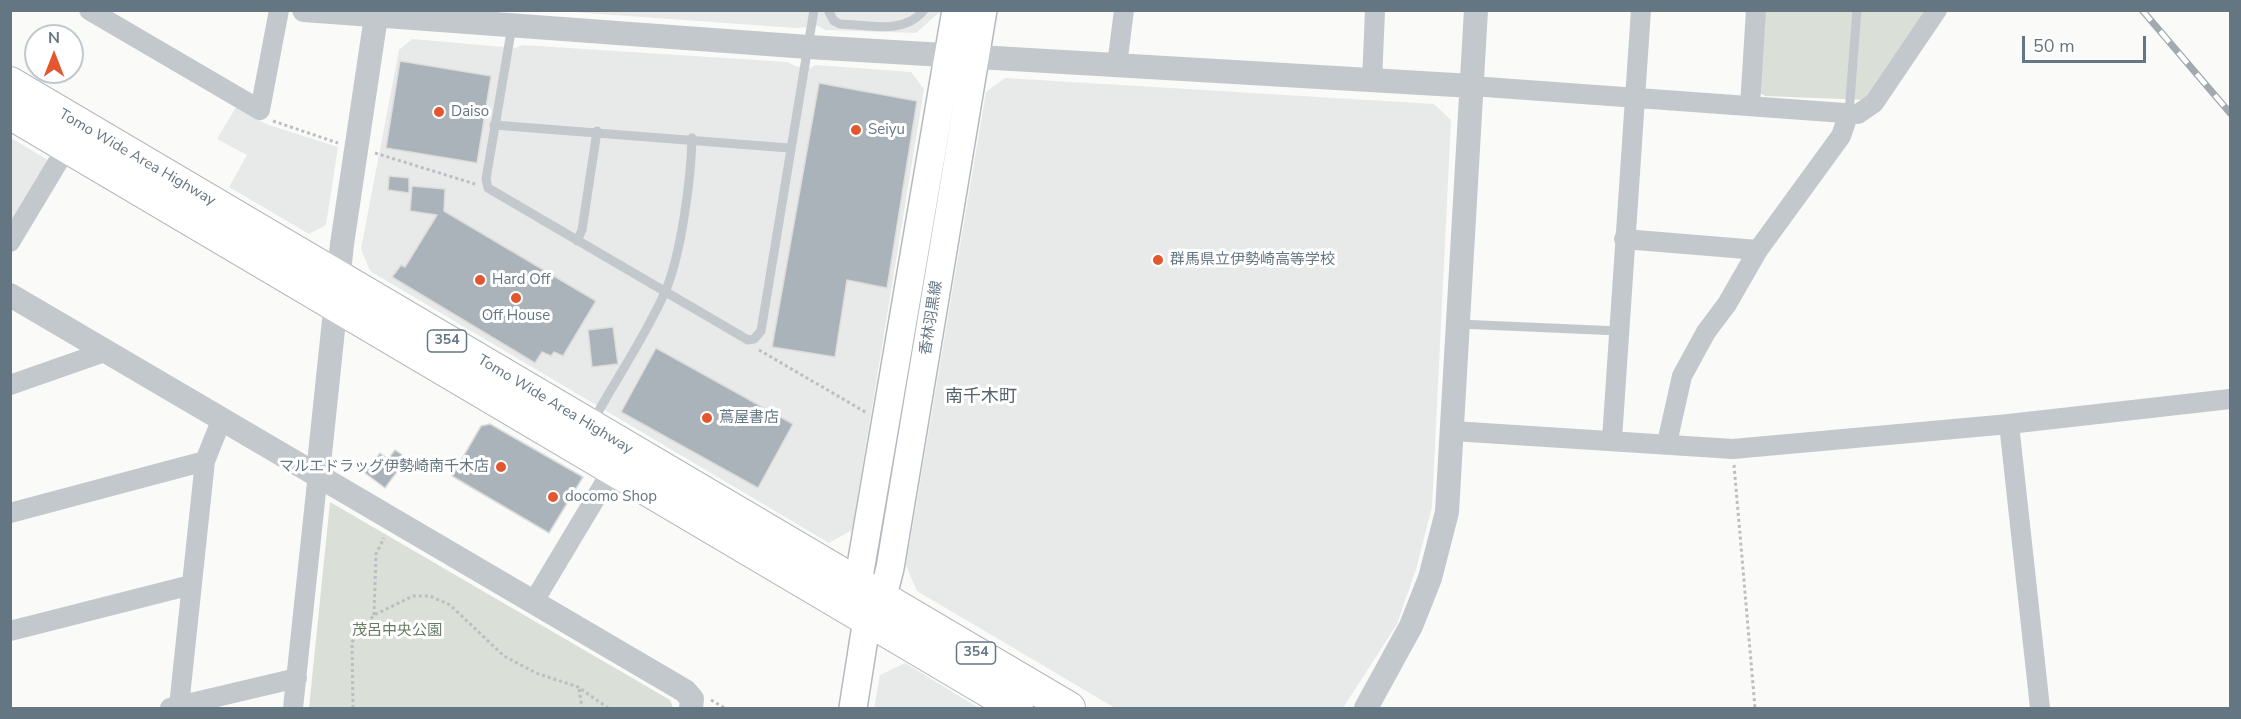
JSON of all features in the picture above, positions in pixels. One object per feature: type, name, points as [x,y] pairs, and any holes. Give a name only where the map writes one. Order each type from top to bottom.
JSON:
[{"type":"highway","name":"Tomo Wide Area Highway","points":[[10,83],[613,469],[869,601],[1069,708]]},
{"type":"highway","name":"Tomo Wide Area Highway","points":[[10,113],[67,147],[590,426],[869,601],[1017,708]]},
{"type":"main road","name":"香林羽黒線","points":[[853,708],[956,10]]},
{"type":"main road","name":"香林羽黒線","points":[[869,601],[893,549],[983,10]]},
{"type":"street","points":[[89,10],[260,110],[279,10]]},
{"type":"street","points":[[304,10],[514,18],[808,47],[1372,82],[1472,86],[1849,113],[1866,111],[1874,103],[1937,10]]},
{"type":"street","points":[[1117,65],[1124,10]]},
{"type":"street","points":[[1372,82],[1375,10]]},
{"type":"street","points":[[1366,708],[1411,626],[1430,578],[1447,512],[1476,10]]},
{"type":"street","points":[[1612,439],[1641,10]]},
{"type":"street","points":[[1750,106],[1756,10]]},
{"type":"street","points":[[293,708],[336,290],[377,14]]},
{"type":"street","points":[[1667,444],[1682,376],[1706,332],[1727,304],[1758,250],[1841,136],[1849,113]]},
{"type":"street","points":[[10,242],[67,147]]},
{"type":"street","points":[[1624,239],[1758,250]]},
{"type":"street","points":[[10,295],[222,421],[318,473],[685,691],[698,702]]},
{"type":"street","points":[[10,385],[107,351]]},
{"type":"street","points":[[1453,431],[1612,439],[1733,449],[2009,424],[2230,399]]},
{"type":"street","points":[[222,421],[205,461],[174,707],[297,678]]},
{"type":"street","points":[[2009,424],[2040,708]]},
{"type":"street","points":[[10,513],[205,461]]},
{"type":"street","points":[[534,601],[613,469]]},
{"type":"street","points":[[10,631],[191,585]]},
{"type":"lane","points":[[514,18],[494,125],[486,179],[488,188],[748,340],[757,337],[760,331],[814,10]]},
{"type":"lane","points":[[828,10],[834,21],[840,24],[901,27],[917,19],[924,10]]},
{"type":"lane","points":[[1849,113],[1857,10]]},
{"type":"lane","points":[[494,125],[692,138],[789,148]]},
{"type":"lane","points":[[577,241],[582,230],[597,131]]},
{"type":"lane","points":[[590,426],[665,292],[675,260],[691,164],[692,138]]},
{"type":"lane","points":[[1459,324],[1619,331]]},
{"type":"path","points":[[269,120],[343,144]]},
{"type":"path","points":[[374,152],[488,188]]},
{"type":"path","points":[[757,349],[871,415]]},
{"type":"path","points":[[1733,449],[1755,708]]},
{"type":"path","points":[[374,615],[376,554],[385,537]]},
{"type":"path","points":[[353,708],[352,642],[374,615],[413,596],[430,596],[450,605],[504,656],[536,673],[578,687],[608,708]]},
{"type":"path","points":[[578,687],[582,708]]},
{"type":"path","points":[[698,702],[725,708]]},
{"type":"shaded area","points":[[558,11],[941,11],[916,33],[825,30],[819,26],[796,28]]},
{"type":"shaded area","points":[[412,39],[516,48],[522,45],[787,62],[795,66],[810,68],[816,65],[911,72],[924,89],[852,530],[829,543],[370,271],[361,249],[399,50]]},
{"type":"shaded area","points":[[1005,78],[1434,104],[1451,120],[1432,507],[1416,569],[1397,624],[1343,708],[1115,708],[917,591],[906,566],[986,92]]},
{"type":"shaded area","points":[[236,107],[266,124],[338,147],[326,225],[309,234],[229,187],[247,155],[217,139]]},
{"type":"shaded area","points":[[11,138],[51,162],[11,234]]},
{"type":"shaded area","points":[[905,663],[979,708],[874,708],[880,675]]},
{"type":"green space","points":[[1765,11],[1928,11],[1867,100],[1765,96],[1760,93]]},
{"type":"green space","name":"茂呂中央公園","points":[[330,502],[670,700],[673,708],[309,708]]},
{"type":"building","name":"Daiso","points":[[400,61],[491,76],[477,163],[386,148]]},
{"type":"building","points":[[819,83],[917,101],[887,288],[847,280],[835,357],[772,347]]},
{"type":"building","points":[[389,176],[409,178],[409,193],[388,190]]},
{"type":"building","points":[[412,186],[445,189],[444,211],[596,301],[563,356],[554,352],[551,356],[542,352],[535,363],[392,277],[401,265],[405,267],[437,215],[410,211]]},
{"type":"building","points":[[613,327],[618,364],[592,367],[588,330]]},
{"type":"building","name":"蔦屋書店","points":[[656,348],[793,424],[758,488],[621,412]]},
{"type":"building","name":"マルエドラッグ伊勢崎南千木店","points":[[490,424],[583,477],[549,533],[452,476],[481,426]]},
{"type":"building","points":[[395,450],[407,458],[385,488],[365,473],[380,453],[388,459]]},
{"type":"railway","points":[[2142,10],[2230,113]]},
{"type":"place","name":"Daiso","points":[[439,112]]},
{"type":"place","name":"Seiyu","points":[[856,130]]},
{"type":"place","name":"群馬県立伊勢崎高等学校","points":[[1158,260]]},
{"type":"place","name":"Hard Off","points":[[480,280]]},
{"type":"place","name":"Off House","points":[[516,298]]},
{"type":"place","name":"蔦屋書店","points":[[707,418]]},
{"type":"place","name":"マルエドラッグ伊勢崎南千木店","points":[[501,467]]},
{"type":"place","name":"docomo Shop","points":[[553,497]]},
{"type":"district","name":"南千木町","points":[[981,398]]}]
